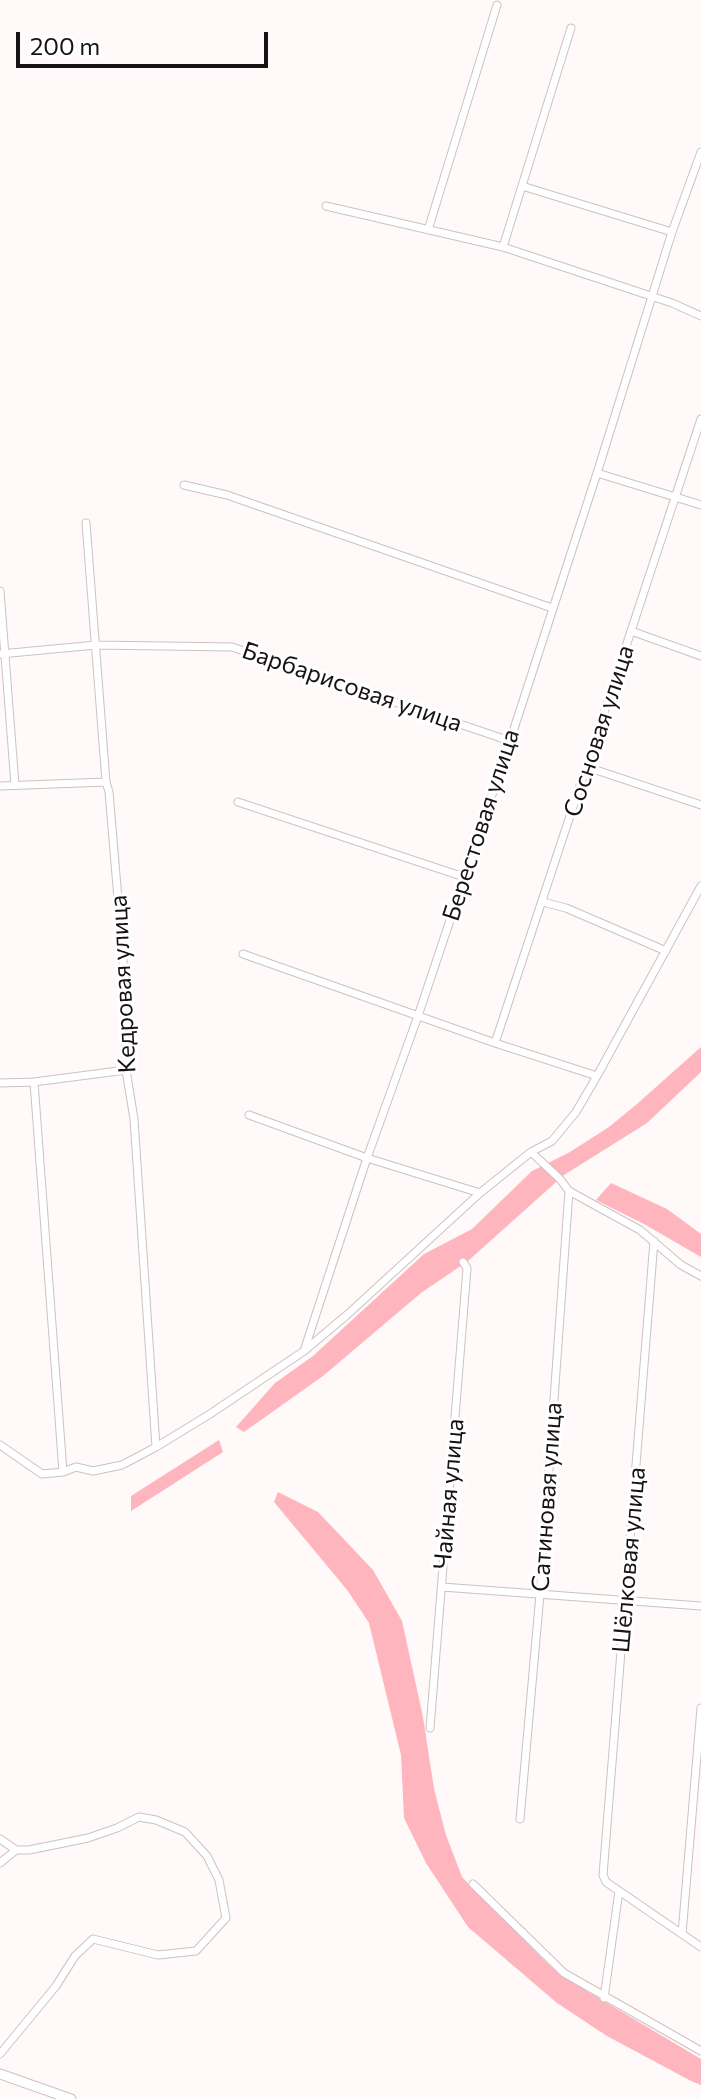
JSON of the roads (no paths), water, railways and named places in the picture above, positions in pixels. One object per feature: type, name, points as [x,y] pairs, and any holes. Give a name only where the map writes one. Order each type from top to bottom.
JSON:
[{"type":"street","points":[[428,230],[497,5]]},
{"type":"street","points":[[503,247],[571,28]]},
{"type":"street","name":"Берестовая улица","points":[[304,1351],[510,741],[672,232],[701,152]]},
{"type":"street","points":[[522,186],[672,232]]},
{"type":"street","points":[[326,206],[503,247],[672,303],[701,316]]},
{"type":"street","name":"Сосновая улица","points":[[495,1043],[701,419]]},
{"type":"street","points":[[597,473],[701,505]]},
{"type":"street","points":[[184,485],[227,495],[552,608]]},
{"type":"street","name":"Кедровая улица","points":[[86,523],[123,958],[126,1070],[134,1119],[156,1447]]},
{"type":"street","points":[[0,591],[2,653],[15,785]]},
{"type":"street","points":[[631,631],[701,656]]},
{"type":"street","name":"Барбарисовая улица","points":[[2,653],[96,645],[232,647],[510,741]]},
{"type":"street","points":[[587,767],[701,805]]},
{"type":"street","points":[[0,786],[106,782]]},
{"type":"street","points":[[238,802],[464,877]]},
{"type":"street","points":[[0,1445],[42,1474],[76,1467],[93,1471],[122,1465],[210,1414],[304,1351],[480,1193],[531,1152],[552,1141],[576,1112],[701,886]]},
{"type":"street","points":[[543,902],[566,908],[666,951]]},
{"type":"street","points":[[243,954],[597,1076]]},
{"type":"street","points":[[0,1083],[34,1082],[126,1070]]},
{"type":"street","points":[[34,1082],[63,1472]]},
{"type":"street","points":[[249,1115],[367,1158],[480,1193]]},
{"type":"street","points":[[531,1152],[569,1191],[640,1230],[681,1265],[701,1276]]},
{"type":"street","name":"Сатиновая улица","points":[[520,1819],[540,1594],[569,1191]]},
{"type":"street","name":"Шёлковая улица","points":[[619,1891],[603,1878],[654,1241]]},
{"type":"street","name":"Чайная улица","points":[[430,1728],[467,1268],[463,1262]]},
{"type":"street","points":[[442,1587],[701,1606]]},
{"type":"street","points":[[682,1934],[701,1708]]},
{"type":"street","points":[[0,1839],[16,1850],[29,1850],[88,1838],[139,1817],[156,1820],[185,1832],[207,1856],[219,1880],[226,1918],[196,1951],[158,1955],[93,1939],[75,1956],[56,1986],[0,2054]]},
{"type":"street","points":[[0,1863],[16,1850]]},
{"type":"street","points":[[473,1884],[564,1973],[701,2051]]},
{"type":"street","points":[[604,1998],[619,1891],[701,1947]]},
{"type":"street","points":[[0,2074],[71,2099]]}]
